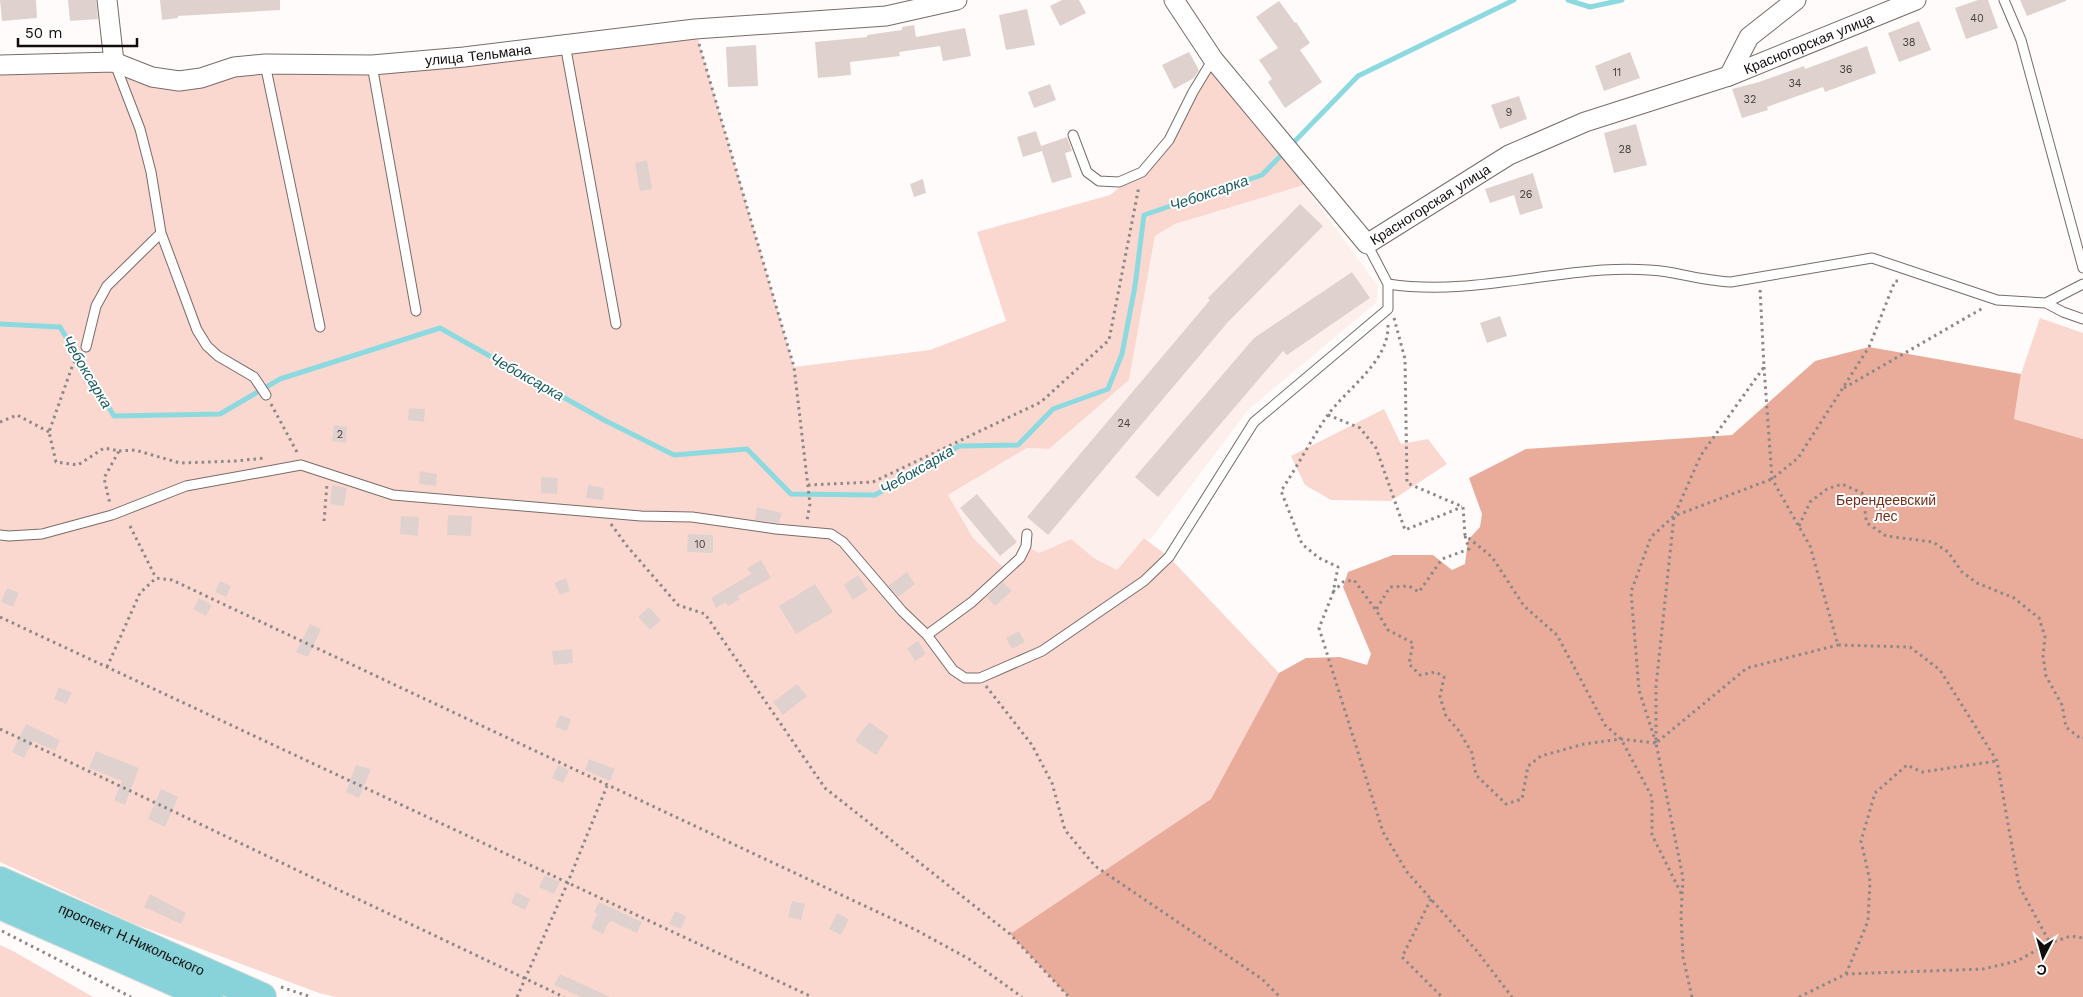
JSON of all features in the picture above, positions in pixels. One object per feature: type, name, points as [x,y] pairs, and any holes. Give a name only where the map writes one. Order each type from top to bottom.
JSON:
[{"type":"main road","name":"проспект Н.Никольского","points":[[0,881],[262,997]]},
{"type":"main road","name":"проспект Н.Никольского","points":[[0,905],[209,997]]},
{"type":"street","points":[[107,0],[114,62]]},
{"type":"street","name":"улица Тельмана","points":[[0,65],[114,62],[152,77],[179,81],[201,78],[234,67],[265,64],[372,65],[469,56],[695,30],[886,16],[957,0]]},
{"type":"street","name":"Красногорская улица","points":[[1174,0],[1213,59],[1367,244],[1509,155],[1585,122],[1729,76],[1916,0]]},
{"type":"street","name":"Красногорская улица","points":[[1729,76],[1749,37],[1796,0]]},
{"type":"lane","points":[[2004,0],[2021,40],[2083,268]]},
{"type":"lane","points":[[565,44],[616,324]]},
{"type":"lane","points":[[1073,135],[1087,172],[1099,181],[1119,182],[1142,172],[1169,140],[1193,92],[1213,59]]},
{"type":"lane","points":[[114,62],[140,128],[151,172],[160,232],[196,330],[207,346],[218,356],[259,382],[266,395]]},
{"type":"lane","points":[[265,64],[320,327]]},
{"type":"lane","points":[[372,65],[416,311]]},
{"type":"lane","points":[[86,347],[96,306],[106,286],[160,232]]},
{"type":"lane","points":[[0,535],[42,534],[112,515],[186,486],[301,465],[394,495],[640,516],[692,517],[776,529],[804,530],[831,534],[843,542],[902,611],[927,635],[953,670],[965,678],[980,678],[1042,651],[1144,581],[1169,557],[1254,422],[1388,309],[1388,284],[1367,244]]},
{"type":"lane","points":[[1388,284],[1410,288],[1484,286],[1604,270],[1666,272],[1711,281],[1731,282],[1872,258],[1997,300],[2046,303],[2063,312],[2083,318]]},
{"type":"lane","points":[[2046,303],[2083,284]]},
{"type":"lane","points":[[927,635],[972,602],[1020,558],[1026,546],[1028,534]]},
{"type":"path","points":[[695,30],[794,367],[810,504],[804,530]]},
{"type":"path","points":[[808,485],[873,482],[1041,402],[1109,340],[1142,172]]},
{"type":"path","points":[[1760,278],[1772,479],[1810,546],[1838,645]]},
{"type":"path","points":[[1692,997],[1683,957],[1681,916],[1683,878],[1656,743],[1639,690],[1631,592],[1651,537],[1674,516],[1772,479],[1798,458],[1869,347],[1895,282],[1905,281]]},
{"type":"path","points":[[1843,388],[1997,300]]},
{"type":"path","points":[[1388,309],[1388,330],[1383,348],[1374,362],[1328,415],[1302,460],[1281,491],[1302,544],[1319,558],[1338,567],[1333,593],[1319,628],[1383,832],[1407,872],[1476,950],[1512,997]]},
{"type":"path","points":[[1388,309],[1394,315],[1405,359],[1407,483],[1463,507]]},
{"type":"path","points":[[73,364],[49,432],[56,462],[78,465],[104,448],[119,451],[135,450],[180,463],[236,461],[271,457]]},
{"type":"path","points":[[1656,743],[1656,686],[1674,516],[1701,455],[1764,367]]},
{"type":"path","points":[[266,395],[298,454]]},
{"type":"path","points":[[0,422],[17,415],[49,432]]},
{"type":"path","points":[[1328,415],[1360,428],[1376,448],[1406,530],[1463,507]]},
{"type":"path","points":[[112,515],[104,478],[119,451]]},
{"type":"path","points":[[289,455],[298,454],[306,457]]},
{"type":"path","points":[[324,521],[328,474]]},
{"type":"path","points":[[1799,526],[1810,502],[1827,489],[1842,484],[1862,493],[1866,503],[1865,514],[1867,523],[1886,536],[1933,542],[1948,552],[1962,572],[1977,583],[2014,598],[2039,618],[2045,637],[2043,656],[2046,676],[2062,705],[2066,727],[2081,739],[2083,738]]},
{"type":"path","points":[[1376,610],[1390,587],[1409,586],[1419,592],[1442,559],[1469,549],[1465,535],[1463,507]]},
{"type":"path","points":[[602,512],[627,546],[678,605],[705,614],[825,788],[1010,934],[1069,997]]},
{"type":"path","points":[[130,526],[156,578]]},
{"type":"path","points":[[1465,535],[1492,557],[1524,606],[1557,635],[1605,725],[1621,739],[1652,797],[1652,834],[1682,895]]},
{"type":"path","points":[[107,667],[140,593],[156,578]]},
{"type":"path","points":[[156,578],[172,580],[916,930],[969,959],[1022,997]]},
{"type":"path","points":[[1333,593],[1343,582],[1354,580],[1388,630],[1413,643],[1409,664],[1420,675],[1436,672],[1444,677],[1440,697],[1446,716],[1459,731],[1472,753],[1476,775],[1506,804],[1522,800],[1528,766],[1540,756],[1584,744],[1621,739],[1656,743],[1747,668],[1838,645],[1910,647],[1940,670],[1997,761],[2019,886],[2050,943]]},
{"type":"path","points":[[0,617],[812,997]]},
{"type":"path","points":[[980,678],[1032,745],[1052,783],[1065,830],[1095,866],[1262,979],[1280,997]]},
{"type":"path","points":[[0,730],[564,997]]},
{"type":"path","points":[[1846,974],[1868,921],[1870,882],[1861,841],[1875,793],[1907,765],[1922,772],[1997,761]]},
{"type":"path","points":[[516,997],[568,882],[608,786]]},
{"type":"path","points":[[1431,899],[1402,957],[1442,997]]},
{"type":"path","points":[[0,930],[131,997]]},
{"type":"path","points":[[1799,997],[1846,974],[1983,969],[2017,961],[2050,943],[2071,936],[2083,938]]},
{"type":"shaded area","points":[[695,29],[794,367],[930,350],[1006,321],[977,232],[1110,195],[1171,146],[1213,59],[1303,168],[1304,185],[1175,224],[1155,236],[1129,380],[1049,449],[1027,448],[948,495],[973,538],[1003,567],[1026,546],[1039,553],[1071,539],[1094,558],[1117,570],[1144,538],[1169,557],[1279,673],[1211,799],[1010,934],[1069,997],[336,997],[319,993],[132,923],[0,862],[0,65],[114,62],[152,77]]},
{"type":"shaded area","points":[[1304,185],[1378,286],[1377,302],[1249,409],[1150,540],[1144,538],[1117,570],[1094,558],[1070,539],[1039,553],[1026,546],[1003,567],[973,538],[948,495],[1027,448],[1049,449],[1129,380],[1155,236],[1175,224]]},
{"type":"shaded area","points":[[2040,318],[2083,333],[2083,439],[2014,419],[2021,374]]},
{"type":"shaded area","points":[[1384,409],[1401,444],[1428,439],[1447,464],[1391,501],[1331,500],[1305,485],[1291,456]]},
{"type":"shaded area","points":[[0,945],[13,951],[93,997],[0,997]]},
{"type":"green space","name":"Берендеевский лес","points":[[1869,347],[2021,374],[2014,419],[2083,439],[2083,997],[1069,997],[1010,934],[1211,799],[1279,673],[1306,658],[1340,657],[1367,665],[1371,654],[1343,587],[1348,572],[1393,555],[1433,555],[1452,570],[1465,564],[1468,540],[1480,527],[1482,514],[1469,478],[1526,449],[1732,435],[1815,361]]},
{"type":"building","points":[[0,0],[36,0],[37,18],[2,21]]},
{"type":"building","points":[[68,0],[96,0],[98,19],[70,21]]},
{"type":"building","points":[[160,0],[280,0],[280,10],[178,16],[178,18],[162,20]]},
{"type":"building","points":[[1062,0],[1079,0],[1086,13],[1060,26],[1050,6]]},
{"type":"building","points":[[1978,0],[1988,0],[1998,28],[1966,39],[1955,8]]},
{"type":"building","points":[[2020,0],[2066,0],[2066,1],[2027,16]]},
{"type":"building","points":[[1279,1],[1310,43],[1300,50],[1322,82],[1285,108],[1268,82],[1272,79],[1259,60],[1278,48],[1256,17]]},
{"type":"building","points":[[1027,9],[1035,45],[1006,50],[999,15]]},
{"type":"building","points":[[1919,21],[1931,50],[1899,62],[1888,33]]},
{"type":"building","points":[[914,25],[916,37],[965,28],[971,56],[943,61],[940,46],[899,52],[900,56],[850,62],[851,75],[818,78],[815,42],[867,37],[867,35],[902,30],[902,27]]},
{"type":"building","points":[[756,45],[758,86],[728,87],[726,47]]},
{"type":"building","points":[[1867,46],[1876,73],[1825,92],[1823,87],[1767,107],[1768,110],[1742,118],[1732,89],[1759,82],[1804,66],[1805,69]]},
{"type":"building","points":[[1189,52],[1199,70],[1194,78],[1174,89],[1162,65]]},
{"type":"building","points":[[1630,52],[1640,78],[1604,91],[1595,66]]},
{"type":"building","points":[[1050,84],[1056,100],[1034,108],[1028,92]]},
{"type":"building","points":[[1519,96],[1527,119],[1500,129],[1491,105]]},
{"type":"building","points":[[1636,124],[1647,165],[1614,173],[1604,133]]},
{"type":"building","points":[[1036,131],[1041,146],[1067,137],[1072,151],[1065,153],[1072,177],[1052,183],[1042,151],[1023,157],[1017,137]]},
{"type":"building","points":[[647,160],[652,189],[640,191],[635,163]]},
{"type":"building","points":[[1533,173],[1543,208],[1520,215],[1514,195],[1490,203],[1485,189]]},
{"type":"building","points":[[923,179],[926,193],[914,197],[910,184]]},
{"type":"building","points":[[1300,204],[1323,226],[1228,322],[1048,535],[1027,517],[1210,300],[1208,298]]},
{"type":"building","points":[[1352,272],[1370,298],[1287,355],[1283,351],[1158,497],[1135,477],[1254,338]]},
{"type":"building","points":[[1500,316],[1507,336],[1487,343],[1480,323]]},
{"type":"building","points":[[409,408],[425,409],[424,422],[408,420]]},
{"type":"building","points":[[334,425],[347,427],[346,443],[332,441]]},
{"type":"building","points":[[420,471],[437,474],[436,486],[419,484]]},
{"type":"building","points":[[541,477],[558,478],[557,494],[541,493]]},
{"type":"building","points":[[332,485],[347,488],[344,506],[330,504]]},
{"type":"building","points":[[588,485],[604,488],[603,500],[586,498]]},
{"type":"building","points":[[977,494],[1017,542],[1000,556],[960,508]]},
{"type":"building","points":[[757,507],[782,513],[779,523],[755,520]]},
{"type":"building","points":[[448,515],[472,516],[471,536],[447,535]]},
{"type":"building","points":[[401,516],[419,517],[418,536],[400,534]]},
{"type":"building","points":[[688,534],[713,535],[713,553],[687,552]]},
{"type":"building","points":[[761,560],[771,578],[738,596],[740,599],[728,606],[726,602],[716,608],[711,598],[751,574],[747,568]]},
{"type":"building","points":[[907,572],[915,584],[898,597],[888,586]]},
{"type":"building","points":[[858,575],[868,590],[853,600],[844,585]]},
{"type":"building","points":[[566,578],[570,591],[560,595],[554,583]]},
{"type":"building","points":[[220,581],[231,586],[226,597],[215,592]]},
{"type":"building","points":[[1003,582],[1012,591],[995,606],[987,597]]},
{"type":"building","points":[[815,584],[833,612],[796,634],[779,606]]},
{"type":"building","points":[[7,588],[19,593],[13,607],[1,602]]},
{"type":"building","points":[[199,598],[212,605],[206,616],[193,609]]},
{"type":"building","points":[[649,607],[661,620],[650,630],[638,617]]},
{"type":"building","points":[[310,624],[321,629],[308,657],[296,652]]},
{"type":"building","points":[[1019,631],[1025,642],[1012,649],[1006,638]]},
{"type":"building","points":[[918,641],[926,654],[915,661],[907,648]]},
{"type":"building","points":[[572,649],[573,663],[554,665],[552,651]]},
{"type":"building","points":[[797,684],[807,696],[783,715],[773,702]]},
{"type":"building","points":[[59,687],[72,693],[66,704],[54,699]]},
{"type":"building","points":[[560,715],[571,719],[567,731],[555,727]]},
{"type":"building","points":[[869,722],[889,736],[876,755],[855,741]]},
{"type":"building","points":[[26,724],[60,740],[55,751],[33,741],[24,758],[12,752]]},
{"type":"building","points":[[96,751],[139,768],[125,805],[114,800],[122,781],[89,768]]},
{"type":"building","points":[[589,759],[615,769],[610,781],[585,770]]},
{"type":"building","points":[[356,765],[371,769],[359,798],[346,792]]},
{"type":"building","points":[[558,765],[569,770],[563,783],[552,778]]},
{"type":"building","points":[[161,789],[178,797],[165,827],[148,819]]},
{"type":"building","points":[[545,875],[560,882],[554,894],[539,887]]},
{"type":"building","points":[[516,892],[530,899],[525,910],[511,903]]},
{"type":"building","points":[[150,894],[186,913],[181,924],[144,907]]},
{"type":"building","points":[[792,901],[805,904],[801,920],[788,917]]},
{"type":"building","points":[[599,902],[642,922],[637,933],[611,921],[603,934],[591,928],[597,914],[594,912]]},
{"type":"building","points":[[675,911],[686,916],[681,929],[669,924]]},
{"type":"building","points":[[837,913],[849,919],[841,935],[829,929]]},
{"type":"building","points":[[560,974],[610,997],[581,997],[554,985]]},
{"type":"waterway","name":"Чебоксарка","points":[[0,324],[60,327],[114,416],[220,414],[280,379],[440,328],[604,420],[674,455],[747,449],[791,494],[875,495],[959,446],[1018,445],[1053,409],[1108,389],[1122,354],[1135,286],[1144,215],[1262,175],[1358,76],[1514,0]]},
{"type":"waterway","name":"Чебоксарка","points":[[1568,0],[1590,7],[1622,0]]}]
